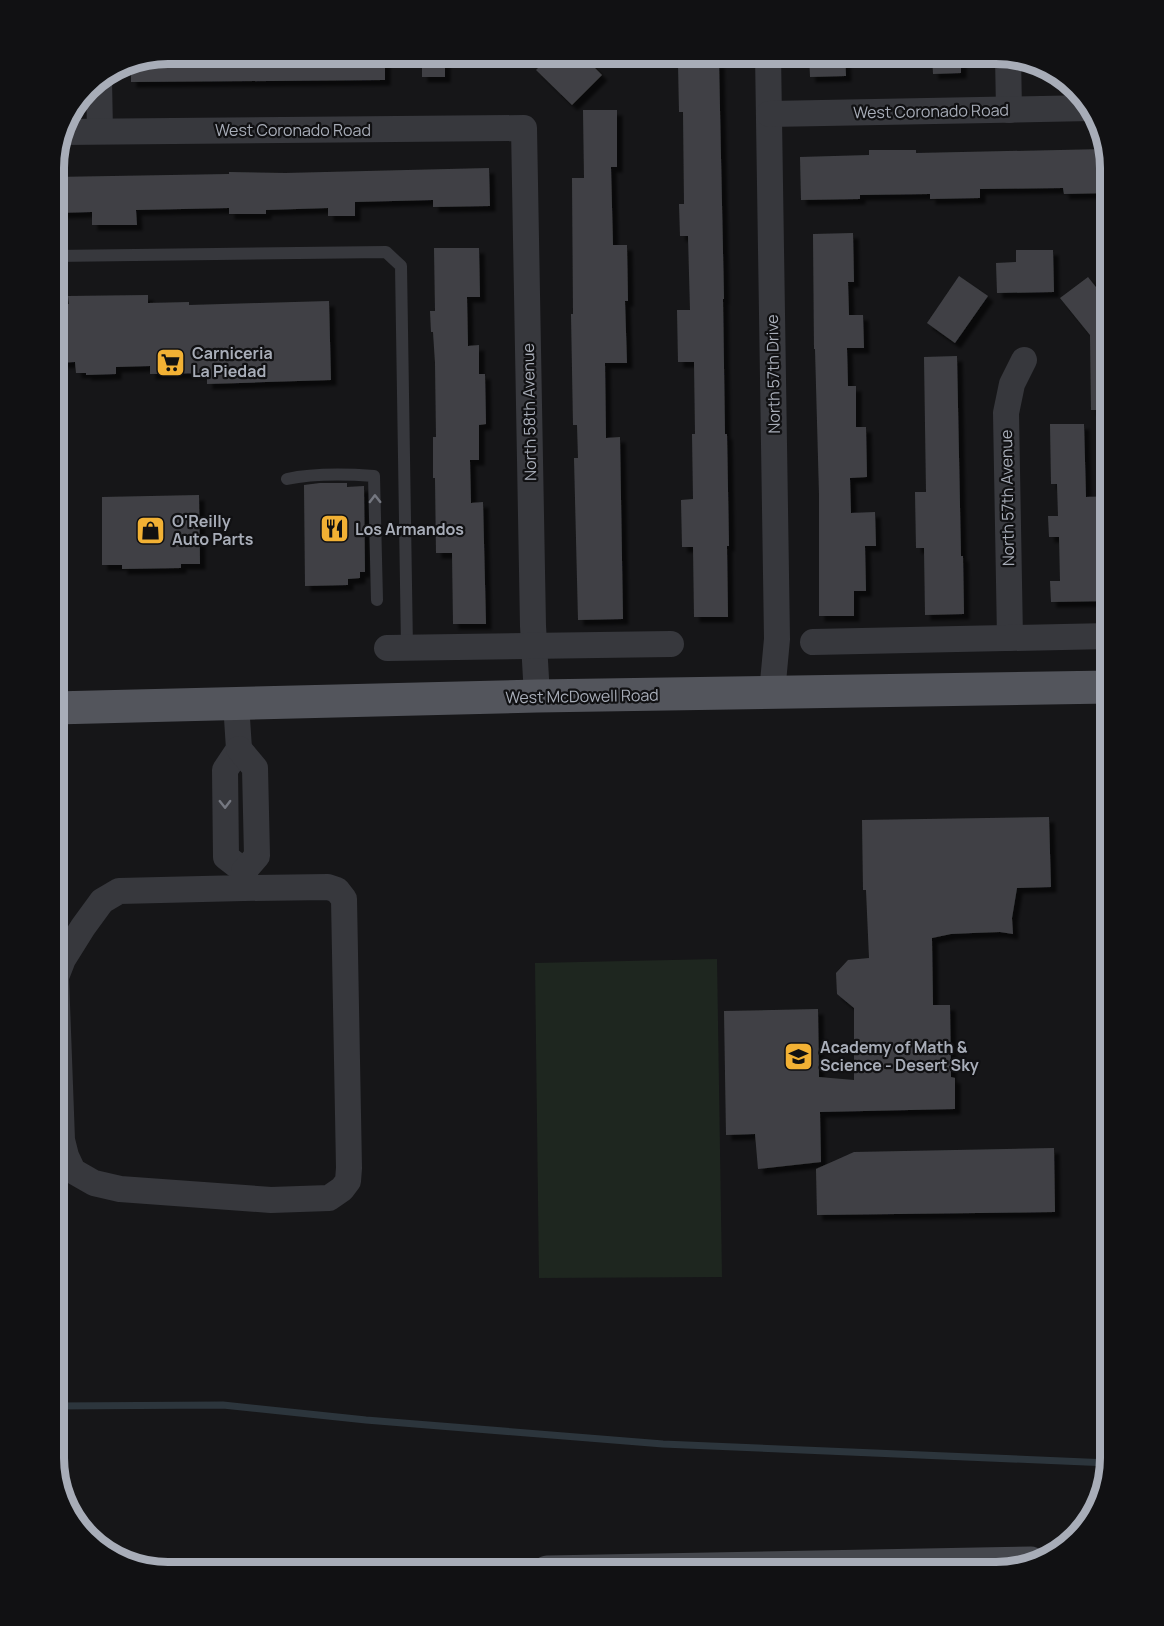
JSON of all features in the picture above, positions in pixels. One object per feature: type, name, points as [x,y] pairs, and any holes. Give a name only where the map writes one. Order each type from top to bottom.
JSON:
[{"type":"main road","name":"West McDowell Road","points":[[65,708],[537,696],[1100,687]]},
{"type":"street","name":"North 57th Drive","points":[[768,65],[777,639],[772,693]]},
{"type":"street","points":[[1008,65],[1009,110]]},
{"type":"street","points":[[99,91],[100,131]]},
{"type":"street","name":"West Coronado Road","points":[[769,114],[1080,108]]},
{"type":"street","name":"West Coronado Road","points":[[71,132],[524,129]]},
{"type":"street","name":"North 58th Avenue","points":[[524,129],[534,646],[537,696]]},
{"type":"street","name":"North 57th Avenue","points":[[1010,638],[1006,413],[1012,384],[1024,360]]},
{"type":"street","points":[[813,642],[1100,636]]},
{"type":"street","points":[[397,648],[671,644]]},
{"type":"street","points":[[236,703],[239,750],[225,770],[226,857],[244,879]]},
{"type":"street","points":[[64,957],[102,902],[119,891],[244,879],[328,887],[337,890],[344,899],[348,1181],[342,1189],[329,1198],[271,1200],[120,1189],[94,1183],[73,1171],[64,1149]]},
{"type":"lane","points":[[65,256],[386,252],[401,266],[397,648]]},
{"type":"lane","points":[[287,479],[304,476],[374,476],[377,600]]},
{"type":"shaded area","points":[[717,959],[722,1277],[539,1278],[535,963]]},
{"type":"building","points":[[168,64],[385,64],[385,80],[131,82],[131,72],[154,65]]},
{"type":"building","points":[[422,64],[445,64],[445,77],[422,77]]},
{"type":"building","points":[[542,64],[592,65],[602,75],[572,105],[536,70]]},
{"type":"building","points":[[678,65],[719,65],[729,546],[727,546],[728,617],[694,617],[693,547],[682,547],[681,500],[693,499],[692,434],[695,434],[694,362],[678,362],[677,310],[690,310],[688,236],[680,236],[679,204],[684,204],[683,112],[679,112]]},
{"type":"building","points":[[809,65],[845,65],[846,76],[810,77]]},
{"type":"building","points":[[933,65],[961,65],[961,73],[933,74]]},
{"type":"building","points":[[583,110],[617,110],[617,167],[611,167],[613,245],[627,245],[628,301],[625,301],[627,363],[605,363],[606,438],[620,437],[623,619],[578,620],[574,458],[578,458],[577,425],[573,425],[571,314],[573,314],[572,178],[584,178]]},
{"type":"building","points":[[1098,149],[1100,193],[1064,194],[1063,188],[980,189],[980,198],[930,199],[930,194],[860,195],[860,199],[801,200],[800,157],[869,155],[869,150],[916,150],[916,153]]},
{"type":"building","points":[[489,168],[490,206],[433,207],[433,200],[355,202],[355,216],[328,216],[328,208],[266,210],[266,214],[229,214],[229,208],[136,210],[137,225],[92,225],[92,212],[65,213],[65,177],[229,174],[229,172],[285,173]]},
{"type":"building","points":[[853,233],[854,282],[848,282],[849,315],[863,315],[864,348],[847,348],[848,386],[856,386],[856,427],[866,427],[867,477],[850,478],[851,513],[875,512],[876,546],[865,546],[866,591],[854,591],[854,616],[819,616],[819,494],[813,234]]},
{"type":"building","points":[[434,248],[479,248],[480,297],[467,297],[468,346],[479,345],[479,374],[485,374],[486,424],[479,425],[479,460],[470,460],[471,503],[483,502],[486,624],[453,624],[452,553],[436,553],[435,478],[433,478],[433,437],[436,437],[435,363],[430,311],[435,311]]},
{"type":"building","points":[[1016,250],[1053,250],[1054,292],[997,293],[996,263],[1016,262]]},
{"type":"building","points":[[959,276],[988,296],[955,343],[927,323]]},
{"type":"building","points":[[1088,277],[1100,292],[1100,410],[1091,410],[1090,335],[1060,298]]},
{"type":"building","points":[[148,295],[148,303],[189,302],[189,305],[329,301],[331,380],[207,384],[207,373],[150,374],[150,366],[116,367],[116,374],[76,373],[75,362],[65,362],[65,304],[69,304],[68,296]]},
{"type":"building","points":[[957,356],[964,614],[925,615],[924,548],[916,548],[915,492],[926,492],[924,357]]},
{"type":"building","points":[[1050,424],[1084,424],[1086,497],[1100,496],[1100,601],[1051,602],[1050,581],[1060,581],[1059,537],[1049,537],[1048,516],[1058,516],[1057,484],[1051,484]]},
{"type":"building","name":"Los Armandos","points":[[347,483],[347,487],[364,486],[365,572],[360,572],[360,578],[348,579],[348,585],[305,586],[304,485]]},
{"type":"building","name":"O'Reilly Auto Parts","points":[[199,495],[200,564],[181,564],[181,568],[122,569],[122,565],[102,565],[102,497]]},
{"type":"building","points":[[1049,817],[1051,887],[1017,888],[1012,918],[1013,934],[1000,932],[951,934],[932,938],[933,1005],[950,1005],[951,1077],[955,1078],[955,1109],[820,1112],[821,1162],[758,1169],[755,1134],[726,1135],[724,1011],[818,1009],[819,1077],[854,1080],[854,1008],[837,994],[836,973],[848,960],[869,958],[866,890],[863,890],[862,820]]},
{"type":"building","points":[[1054,1148],[1055,1212],[817,1215],[816,1169],[854,1152]]},
{"type":"waterway","points":[[64,1406],[223,1405],[366,1420],[663,1444],[1100,1463]]},
{"type":"place","name":"Carniceria La Piedad","points":[[171,362]]},
{"type":"place","name":"Los Armandos","points":[[334,529]]},
{"type":"place","name":"O'Reilly Auto Parts","points":[[151,530]]},
{"type":"place","name":"Academy of Math & Science - Desert Sky","points":[[799,1056]]}]
